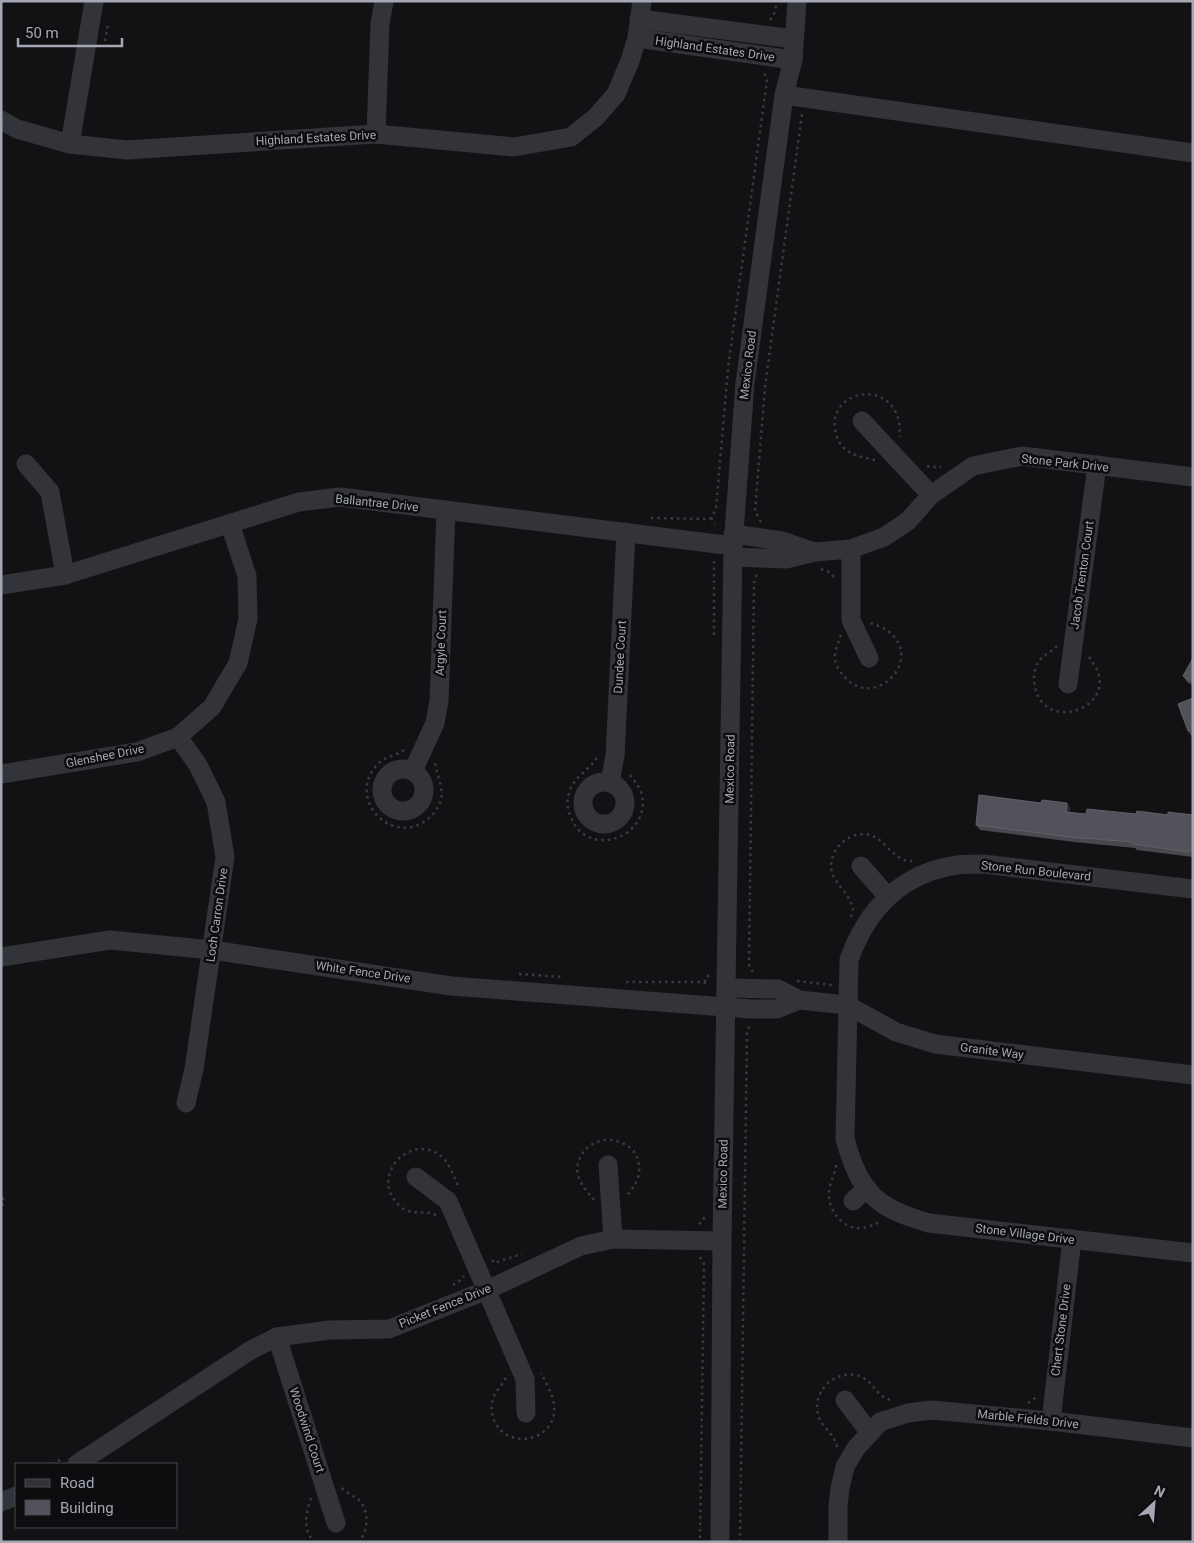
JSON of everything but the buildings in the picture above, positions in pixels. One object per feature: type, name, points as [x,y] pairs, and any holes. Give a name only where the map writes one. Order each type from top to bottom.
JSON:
[{"type":"street","points":[[70,144],[94,1]]},
{"type":"street","points":[[376,134],[380,24],[384,1]]},
{"type":"street","name":"Mexico Road","points":[[720,1542],[722,1242],[733,545],[745,383],[784,95],[793,60],[797,1]]},
{"type":"street","name":"Highland Estates Drive","points":[[1,120],[17,129],[70,144],[127,150],[376,134],[514,147],[571,137],[596,117],[616,94],[630,61],[637,38],[641,10],[794,39]]},
{"type":"street","name":"Highland Estates Drive","points":[[637,38],[793,60]]},
{"type":"street","points":[[784,95],[1193,153]]},
{"type":"street","points":[[862,421],[931,495]]},
{"type":"street","name":"Stone Park Drive","points":[[733,545],[782,541],[814,561],[884,537],[908,521],[931,495],[973,466],[1022,456],[1193,477]]},
{"type":"street","points":[[26,464],[50,492],[65,575]]},
{"type":"street","name":"Jacob Trenton Court","points":[[1068,684],[1097,466]]},
{"type":"street","name":"Ballantrae Drive","points":[[1,585],[65,575],[299,502],[340,497],[733,545]]},
{"type":"street","name":"Argyle Court","points":[[413,771],[435,723],[439,701],[446,510]]},
{"type":"street","name":"Glenshee Drive","points":[[1,774],[137,752],[178,737],[212,707],[238,664],[248,618],[247,576],[230,524]]},
{"type":"street","name":"Dundee Court","points":[[610,782],[615,756],[626,532]]},
{"type":"street","points":[[851,549],[851,620],[869,658]]},
{"type":"street","name":"Loch Carron Drive","points":[[178,737],[198,765],[216,802],[225,857],[194,1069],[186,1103]]},
{"type":"street","name":"Stone Run Boulevard","points":[[847,1005],[849,960],[855,942],[866,922],[888,897],[907,881],[935,870],[957,865],[984,864],[1193,890]]},
{"type":"street","points":[[861,866],[888,897]]},
{"type":"street","name":"White Fence Drive","points":[[1,958],[110,940],[212,950],[451,986],[726,1007]]},
{"type":"street","name":"Granite Way","points":[[727,988],[778,989],[799,1000],[847,1005],[896,1032],[935,1044],[1193,1075]]},
{"type":"street","name":"Granite Way","points":[[726,1007],[777,1009],[799,1000]]},
{"type":"street","name":"Stone Village Drive","points":[[847,1005],[845,1139],[852,1164],[862,1184],[879,1202],[904,1216],[929,1223],[1193,1253]]},
{"type":"street","points":[[608,1165],[614,1239]]},
{"type":"street","points":[[416,1177],[448,1202],[525,1379],[526,1413]]},
{"type":"street","points":[[853,1201],[867,1188]]},
{"type":"street","name":"Picket Fence Drive","points":[[73,1460],[251,1350],[277,1338],[330,1330],[389,1329],[486,1290],[581,1246],[614,1239],[722,1242]]},
{"type":"street","name":"Chert Stone Drive","points":[[1051,1421],[1072,1239]]},
{"type":"street","name":"Woodwind Court","points":[[277,1338],[336,1523]]},
{"type":"street","points":[[845,1400],[870,1433]]},
{"type":"street","name":"Marble Fields Drive","points":[[838,1542],[840,1488],[846,1467],[856,1448],[880,1422],[908,1413],[931,1410],[1051,1421],[1193,1438]]},
{"type":"street","points":[[1,1502],[15,1496]]},
{"type":"path","points":[[764,22],[771,19],[775,12],[777,1]]},
{"type":"path","points":[[703,520],[711,518],[716,510],[728,368],[767,80],[766,74],[758,69]]},
{"type":"path","points":[[765,525],[760,521],[755,512],[765,388],[804,98]]},
{"type":"path","points":[[878,460],[855,456],[841,445],[837,438],[834,424],[843,403],[857,395],[865,394],[873,394],[888,402],[899,419],[901,441]]},
{"type":"path","points":[[925,464],[930,467],[939,468],[946,464]]},
{"type":"path","points":[[711,518],[715,524]]},
{"type":"path","points":[[711,556],[715,563],[714,637]]},
{"type":"path","points":[[814,561],[822,569],[829,572],[836,581]]},
{"type":"path","points":[[755,974],[749,965],[754,583],[756,576],[761,570]]},
{"type":"path","points":[[840,628],[841,636],[835,654],[841,674],[859,687],[874,688],[893,678],[901,657],[898,643],[894,637],[868,621]]},
{"type":"path","points":[[409,746],[402,752],[383,759],[377,764],[368,779],[367,796],[369,804],[379,818],[394,826],[402,828],[419,825],[426,821],[437,808],[442,791],[435,763],[436,758]]},
{"type":"path","points":[[850,920],[854,908],[834,879],[832,872],[833,857],[840,845],[852,836],[867,835],[881,840],[898,857],[906,861],[919,859]]},
{"type":"path","points":[[704,982],[707,980],[709,970]]},
{"type":"path","points":[[519,974],[565,977]]},
{"type":"path","points":[[791,980],[831,985],[832,976]]},
{"type":"path","points":[[619,982],[704,982]]},
{"type":"path","points":[[704,982],[707,986]]},
{"type":"path","points":[[740,1542],[747,1032],[753,1022]]},
{"type":"path","points":[[597,1205],[581,1183],[577,1174],[577,1166],[579,1160],[592,1143],[606,1139],[614,1139],[627,1146],[637,1158],[639,1173],[635,1186],[628,1195],[626,1202]]},
{"type":"path","points":[[440,1218],[430,1212],[414,1213],[394,1200],[389,1185],[389,1176],[395,1162],[408,1152],[416,1150],[431,1151],[449,1166],[461,1194]]},
{"type":"path","points":[[836,1165],[828,1192],[835,1215],[846,1224],[861,1228],[887,1222]]},
{"type":"path","points":[[1,1191],[4,1203],[1,1207]]},
{"type":"path","points":[[692,1225],[703,1221],[707,1208]]},
{"type":"path","points":[[490,1258],[494,1263],[524,1253]]},
{"type":"path","points":[[450,1287],[462,1280],[464,1271]]},
{"type":"path","points":[[836,1455],[837,1446],[834,1437],[821,1422],[818,1414],[818,1398],[826,1384],[839,1376],[855,1375],[869,1382],[880,1396],[885,1399],[897,1400]]},
{"type":"path","points":[[1021,1404],[1033,1401],[1039,1395],[1040,1390]]},
{"type":"path","points":[[57,1463],[73,1460]]},
{"type":"path","points":[[311,1496],[306,1524],[307,1531],[314,1542]]}]
